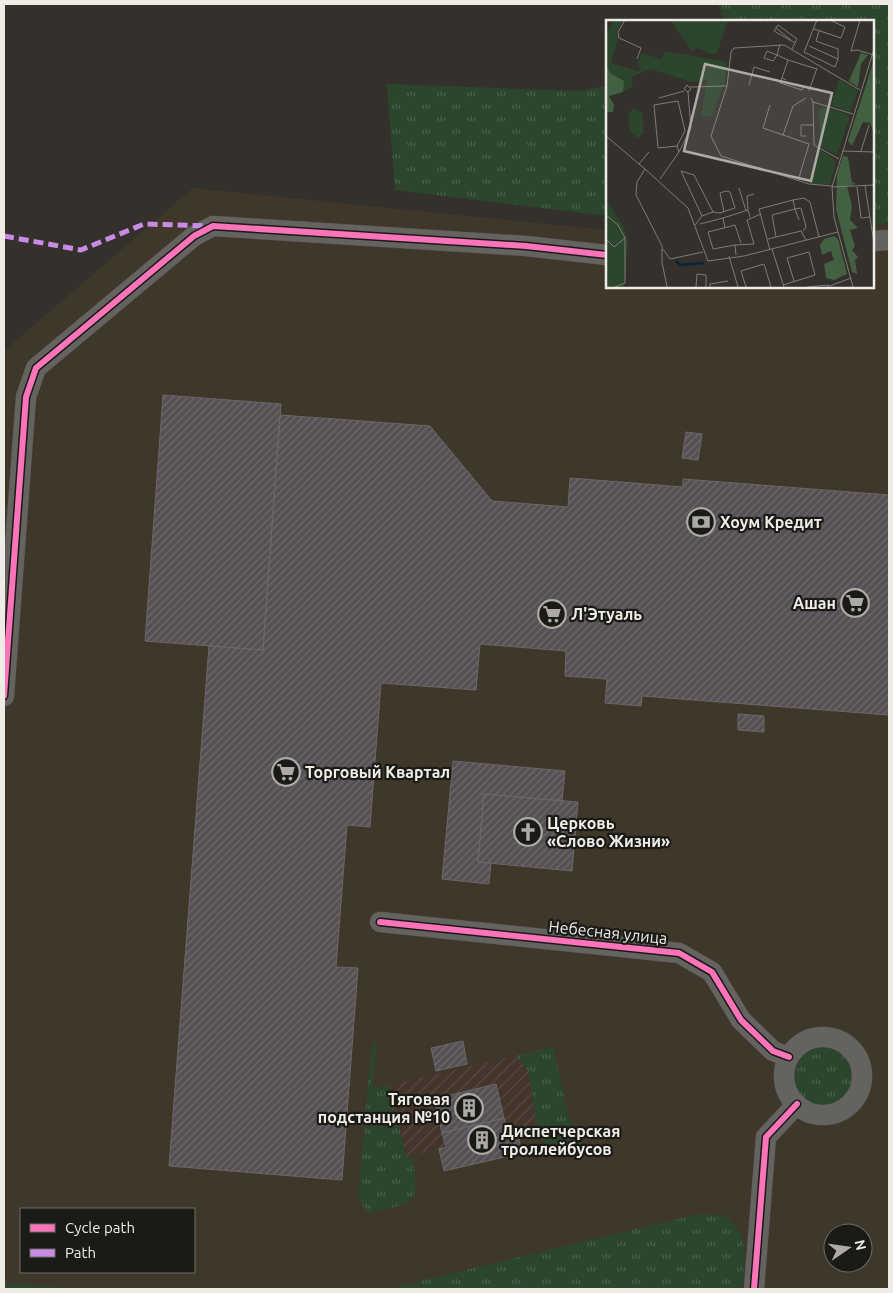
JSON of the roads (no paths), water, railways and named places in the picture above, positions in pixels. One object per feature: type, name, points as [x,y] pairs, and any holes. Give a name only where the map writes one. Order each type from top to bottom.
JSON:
[{"type":"street","points":[[4,696],[26,397],[36,368],[194,236],[213,226],[526,246],[606,255]]},
{"type":"street","points":[[873,241],[889,240]]},
{"type":"street","name":"Небесная улица","points":[[380,922],[679,953],[712,972],[741,1020],[773,1051],[789,1057]]},
{"type":"street","points":[[812,1038],[832,1038],[842,1041],[856,1055],[862,1074],[858,1094],[848,1106],[835,1113],[814,1114],[796,1104],[790,1096],[784,1076],[789,1057],[795,1048],[812,1038]]},
{"type":"street","points":[[754,1289],[766,1137],[796,1104]]},
{"type":"place","name":"Хоум Кредит","points":[[701,522]]},
{"type":"place","name":"Ашан","points":[[855,603]]},
{"type":"place","name":"Л'Этуаль","points":[[552,614]]},
{"type":"place","name":"Торговый Квартал","points":[[286,772]]},
{"type":"place","name":"Церковь «Слово Жизни»","points":[[528,832]]},
{"type":"place","name":"Тяговая подстанция №10","points":[[469,1108]]},
{"type":"place","name":"Диспетчерская троллейбусов","points":[[482,1140]]}]
